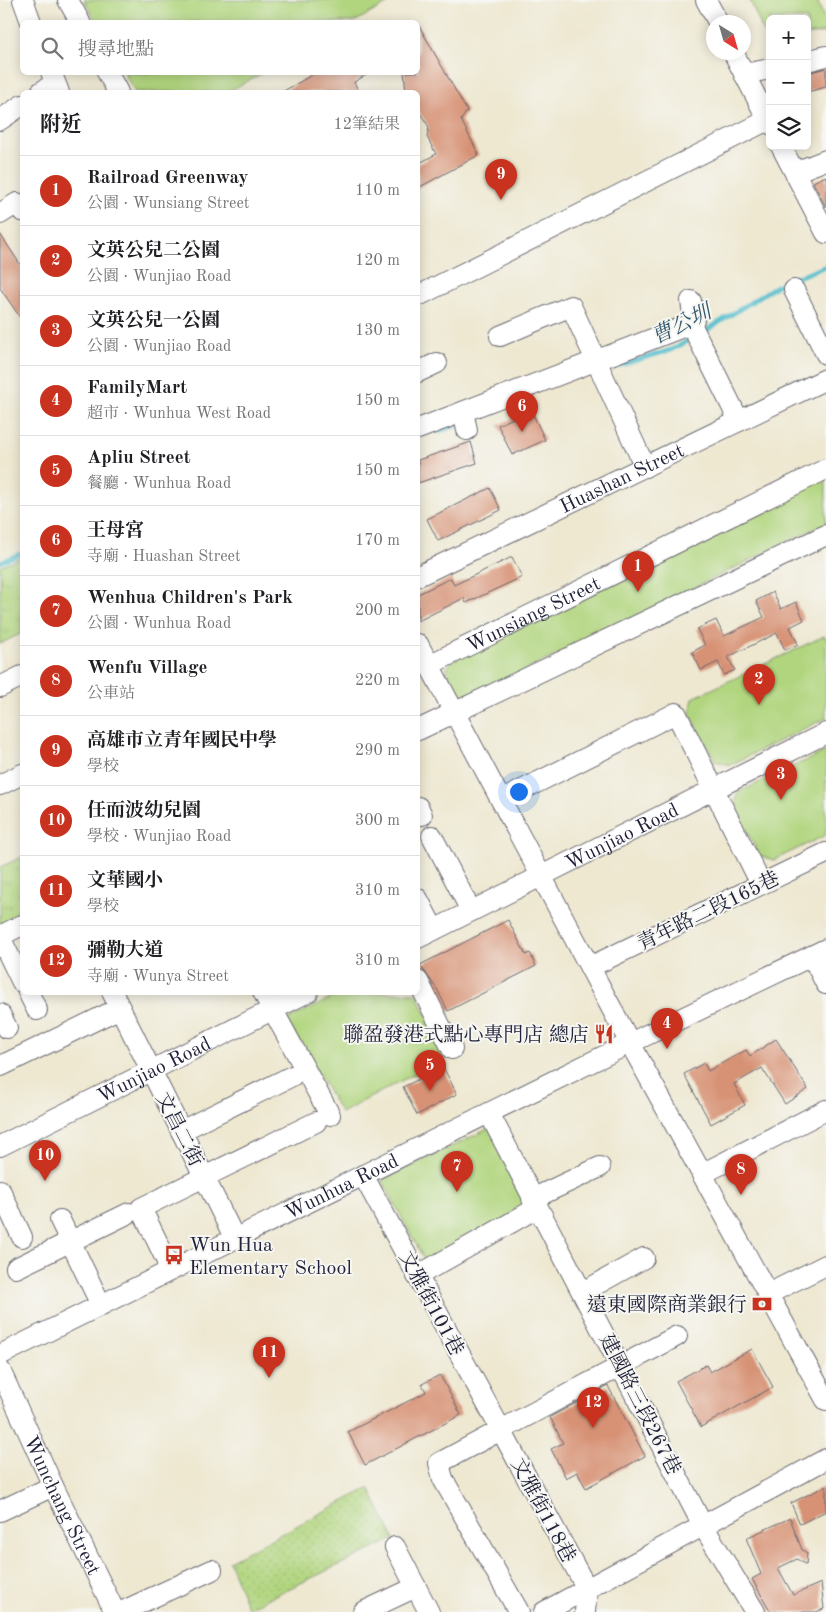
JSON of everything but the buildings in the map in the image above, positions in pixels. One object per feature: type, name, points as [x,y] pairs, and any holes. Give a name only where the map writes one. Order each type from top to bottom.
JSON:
[{"type":"street","points":[[22,0],[30,20]]},
{"type":"street","points":[[68,0],[79,20]]},
{"type":"street","points":[[706,0],[714,15]]},
{"type":"street","points":[[811,59],[826,56]]},
{"type":"street","points":[[737,60],[766,116]]},
{"type":"street","points":[[744,74],[766,70]]},
{"type":"street","points":[[109,75],[117,90]]},
{"type":"street","points":[[0,120],[20,106]]},
{"type":"street","points":[[420,295],[766,123]]},
{"type":"street","points":[[783,150],[826,233]]},
{"type":"street","points":[[795,172],[826,160]]},
{"type":"street","points":[[0,214],[17,203],[20,208]]},
{"type":"street","points":[[794,290],[826,354]]},
{"type":"street","points":[[691,301],[695,332],[739,421]]},
{"type":"street","points":[[500,336],[571,306],[644,467]]},
{"type":"street","points":[[420,430],[465,421],[599,367],[695,332]]},
{"type":"street","points":[[420,371],[437,362]]},
{"type":"street","name":"Huashan Street","points":[[420,575],[826,379]]},
{"type":"street","name":"Wunsiang Street","points":[[429,665],[826,469]]},
{"type":"street","points":[[420,729],[826,535]]},
{"type":"street","points":[[420,648],[630,1043],[826,1400]]},
{"type":"street","points":[[0,687],[20,677]]},
{"type":"street","points":[[502,800],[676,713],[761,884]]},
{"type":"street","name":"Wunjiao Road","points":[[426,934],[826,733]]},
{"type":"street","points":[[0,785],[20,775]]},
{"type":"street","points":[[432,836],[471,911]]},
{"type":"street","name":"青年路二段165巷","points":[[590,967],[826,853]]},
{"type":"street","points":[[420,908],[426,934]]},
{"type":"street","points":[[20,926],[0,937],[20,978]]},
{"type":"street","points":[[819,952],[826,984]]},
{"type":"street","name":"Wunhua Road","points":[[0,1355],[630,1043],[819,952]]},
{"type":"street","points":[[420,986],[452,1049]]},
{"type":"street","points":[[171,1270],[141,1208],[323,1118],[265,995]]},
{"type":"street","name":"Wunjiao Road","points":[[2,1140],[151,1070],[302,995]]},
{"type":"street","points":[[1,1066],[116,1000]]},
{"type":"street","name":"文昌二街","points":[[116,1000],[235,1239]]},
{"type":"street","points":[[181,1131],[292,1076]]},
{"type":"street","points":[[702,1174],[826,1110]]},
{"type":"street","name":"建國路三段267巷","points":[[488,1113],[622,1366],[702,1524],[755,1612]]},
{"type":"street","points":[[417,1276],[535,1203],[600,1167]]},
{"type":"street","name":"文雅街101巷","points":[[363,1175],[501,1430]]},
{"type":"street","points":[[0,1190],[22,1237]]},
{"type":"street","points":[[16,1268],[129,1213]]},
{"type":"street","points":[[60,1220],[102,1305]]},
{"type":"street","points":[[583,1292],[644,1258]]},
{"type":"street","points":[[768,1294],[826,1265]]},
{"type":"street","points":[[519,1612],[443,1478],[439,1463],[677,1336]]},
{"type":"street","name":"Wunchang Street","points":[[0,1370],[53,1486],[115,1612]]},
{"type":"street","name":"文雅街118巷","points":[[501,1430],[587,1589]]},
{"type":"street","points":[[544,1612],[702,1524],[826,1459]]},
{"type":"street","points":[[0,1511],[53,1486]]},
{"type":"street","points":[[395,1547],[430,1612]]},
{"type":"street","points":[[121,1612],[212,1570]]},
{"type":"street","points":[[363,1612],[416,1587]]},
{"type":"street","points":[[585,1612],[587,1589]]},
{"type":"green space","points":[[84,0],[394,0],[358,20],[95,20]]},
{"type":"green space","points":[[750,0],[817,0],[826,24],[826,32],[811,34],[811,15],[766,15],[766,38]]},
{"type":"green space","points":[[125,75],[259,75],[231,90],[134,90]]},
{"type":"green space","points":[[826,475],[826,523],[469,698],[460,695],[446,669],[452,661]]},
{"type":"green space","points":[[20,558],[20,634],[0,644],[0,566]]},
{"type":"green space","points":[[824,636],[826,637],[826,718],[730,765],[715,761],[690,713],[693,698]]},
{"type":"green space","points":[[826,751],[826,835],[774,860],[760,856],[735,808],[737,793]]},
{"type":"green space","points":[[20,858],[20,915],[0,925],[0,867]]},
{"type":"green space","points":[[338,995],[417,995],[448,1056],[341,1113],[287,1020]]},
{"type":"green space","points":[[492,1127],[533,1205],[427,1265],[382,1180]]},
{"type":"green space","points":[[369,1488],[394,1539],[248,1608],[229,1561]]},
{"type":"waterway","name":"曹公圳","points":[[701,334],[776,286],[826,266]]},
{"type":"waterway","name":"曹公圳","points":[[606,369],[671,350],[692,339]]},
{"type":"waterway","name":"曹公圳","points":[[471,420],[491,413]]},
{"type":"waterway","name":"曹公圳","points":[[440,431],[461,424]]},
{"type":"waterway","name":"曹公圳","points":[[0,562],[20,554]]},
{"type":"place","name":"高雄市立青年國民中學","points":[[501,200]]},
{"type":"place","name":"王母宮","points":[[522,432]]},
{"type":"place","name":"Railroad Greenway","points":[[638,592]]},
{"type":"place","name":"文英公兒二公園","points":[[759,705]]},
{"type":"place","name":"文英公兒一公園","points":[[781,800]]},
{"type":"place","name":"聯盈發港式點心專門店 總店","points":[[604,1034]]},
{"type":"place","name":"FamilyMart","points":[[667,1049]]},
{"type":"place","name":"Apliu Street","points":[[430,1091]]},
{"type":"place","name":"任而波幼兒園","points":[[45,1181]]},
{"type":"place","name":"Wenhua Children's Park","points":[[457,1192]]},
{"type":"place","name":"Wenfu Village","points":[[741,1195]]},
{"type":"place","name":"Wun Hua Elementary School","points":[[174,1255]]},
{"type":"place","name":"遠東國際商業銀行","points":[[762,1304]]},
{"type":"place","name":"文華國小","points":[[269,1378]]},
{"type":"place","name":"彌勒大道","points":[[593,1428]]}]
